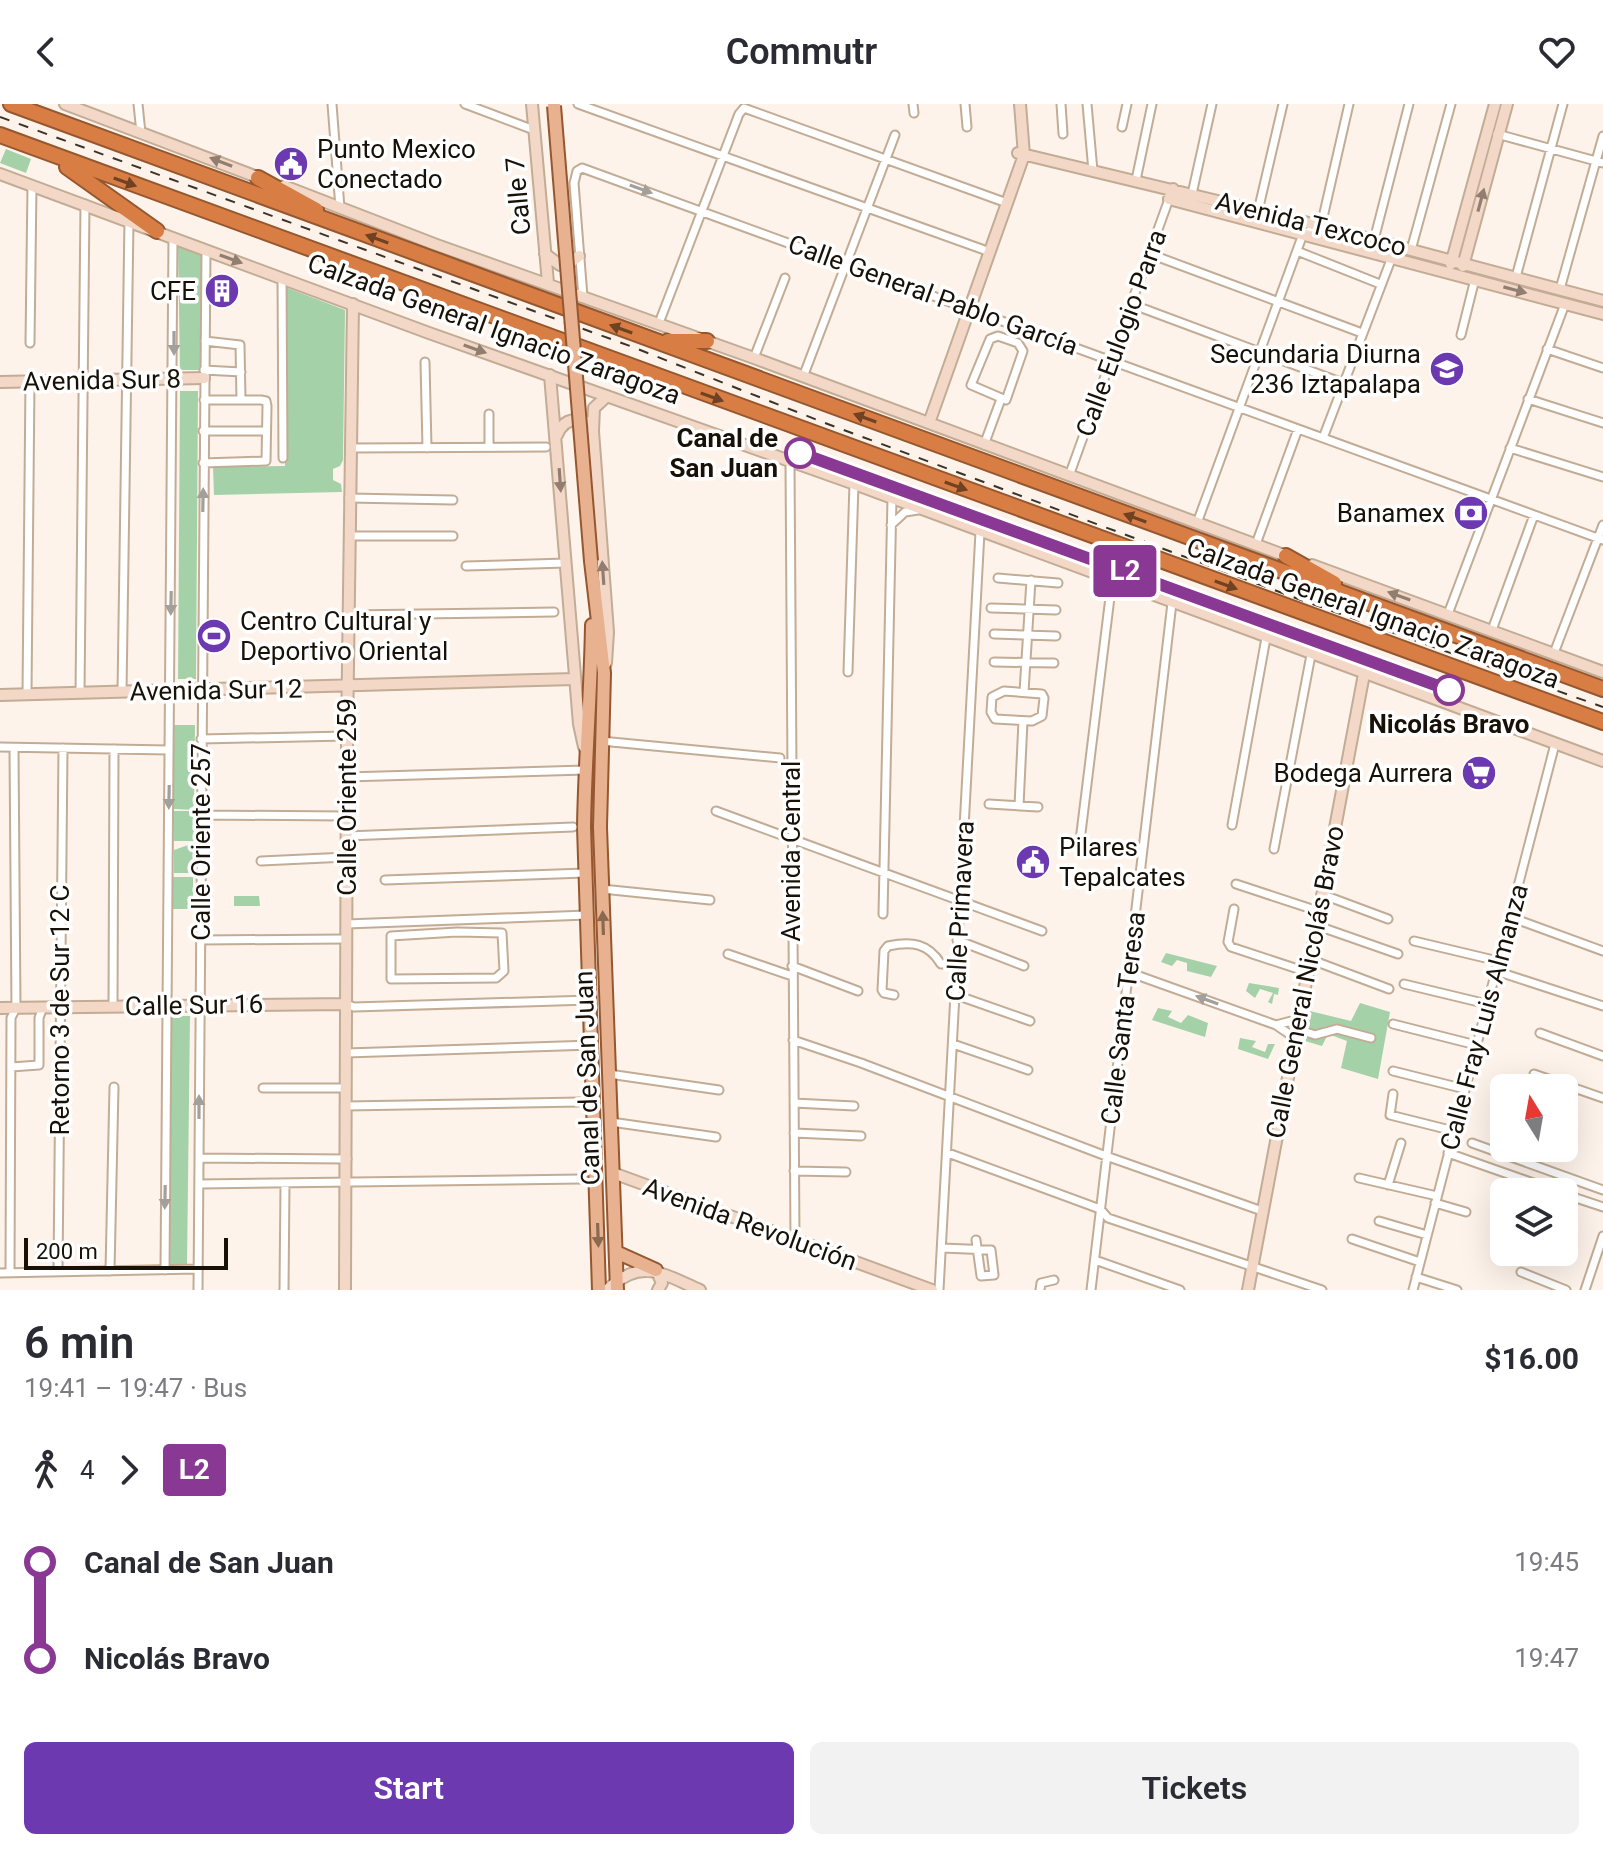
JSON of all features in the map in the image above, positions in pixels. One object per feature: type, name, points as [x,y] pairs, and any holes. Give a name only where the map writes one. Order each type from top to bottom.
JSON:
[{"type":"highway","name":"Calzada General Ignacio Zaragoza","points":[[11,104],[1603,689]]},
{"type":"highway","name":"Calzada General Ignacio Zaragoza","points":[[0,135],[1603,722]]},
{"type":"highway","points":[[43,152],[157,231]]},
{"type":"highway","points":[[258,178],[299,200],[332,223]]},
{"type":"highway","points":[[655,341],[707,341]]},
{"type":"highway","points":[[1286,556],[1369,603]]},
{"type":"main road","name":"Calle 7","points":[[532,104],[548,283]]},
{"type":"main road","points":[[1013,104],[1021,154]]},
{"type":"main road","points":[[929,423],[1019,173],[1020,104]]},
{"type":"main road","points":[[1494,133],[1495,104]]},
{"type":"main road","points":[[1460,276],[1458,262],[1494,133],[1507,104]]},
{"type":"main road","name":"Calzada General Ignacio Zaragoza","points":[[72,105],[434,244],[659,323],[1603,672]]},
{"type":"main road","name":"Canal de San Juan","points":[[554,105],[593,590],[604,673]]},
{"type":"main road","name":"Avenida Texcoco","points":[[1021,154],[1136,180],[1171,194],[1303,234],[1603,314]]},
{"type":"main road","name":"Calzada General Ignacio Zaragoza","points":[[0,174],[854,484],[1603,761]]},
{"type":"main road","name":"Avenida Texcoco","points":[[1171,194],[1192,194],[1203,202],[1321,226],[1603,301]]},
{"type":"main road","points":[[545,254],[560,265],[570,263],[579,256]]},
{"type":"main road","points":[[1449,272],[1458,262]]},
{"type":"main road","name":"Calle Oriente 259","points":[[345,1290],[347,736],[353,304]]},
{"type":"main road","name":"Avenida Sur 8","points":[[0,382],[174,379],[204,374]]},
{"type":"main road","name":"Canal de San Juan","points":[[550,375],[579,724],[585,751]]},
{"type":"main road","name":"Canal de San Juan","points":[[607,396],[594,408],[593,431],[608,632],[601,741],[602,889],[616,1252],[614,1287]]},
{"type":"main road","points":[[556,436],[564,424],[576,419],[587,422],[593,431]]},
{"type":"main road","name":"Canal de San Juan","points":[[593,590],[591,684],[585,751],[585,1000],[592,1045],[599,1290]]},
{"type":"main road","name":"Calle General Nicolás Bravo","points":[[1248,1290],[1364,674]]},
{"type":"main road","name":"Avenida Sur 12","points":[[0,695],[575,679]]},
{"type":"main road","name":"Calle Sur 16","points":[[0,1008],[346,1004]]},
{"type":"main road","name":"Avenida Revolución","points":[[613,1173],[932,1290]]},
{"type":"main road","points":[[616,1252],[700,1290]]},
{"type":"main road","points":[[614,1287],[634,1272],[656,1270]]},
{"type":"main road","points":[[656,1270],[662,1283],[658,1290]]},
{"type":"street","points":[[138,104],[141,133]]},
{"type":"street","points":[[332,104],[340,208]]},
{"type":"street","points":[[465,104],[534,130]]},
{"type":"street","points":[[578,104],[990,252]]},
{"type":"street","points":[[913,104],[914,113]]},
{"type":"street","points":[[965,104],[967,127]]},
{"type":"street","points":[[1061,104],[1063,134]]},
{"type":"street","points":[[1087,104],[1093,171]]},
{"type":"street","points":[[1122,127],[1127,104]]},
{"type":"street","points":[[1136,180],[1152,104]]},
{"type":"street","points":[[1192,194],[1212,104]]},
{"type":"street","points":[[1258,211],[1283,104]]},
{"type":"street","points":[[1197,523],[1303,234],[1321,226],[1349,104]]},
{"type":"street","points":[[1374,240],[1409,104]]},
{"type":"street","points":[[1411,250],[1451,104]]},
{"type":"street","points":[[1516,277],[1563,104]]},
{"type":"street","points":[[659,323],[739,114],[744,108],[1007,203]]},
{"type":"street","points":[[1494,133],[1600,162]]},
{"type":"street","points":[[803,377],[895,135]]},
{"type":"street","points":[[1560,289],[1600,162],[1603,136]]},
{"type":"street","name":"Calle General Pablo García","points":[[579,256],[574,183],[579,169],[585,168],[1600,539]]},
{"type":"street","points":[[30,343],[32,185]]},
{"type":"street","name":"Calle Eulogio Parra","points":[[1069,476],[1171,194]]},
{"type":"street","points":[[80,693],[85,204]]},
{"type":"street","points":[[122,692],[129,220]]},
{"type":"street","name":"Calle Oriente 257","points":[[165,1270],[173,237]]},
{"type":"street","name":"Calle Oriente 257","points":[[198,1290],[206,250]]},
{"type":"street","points":[[1297,251],[1380,284]]},
{"type":"street","points":[[1150,254],[1362,333]]},
{"type":"street","points":[[579,256],[583,297]]},
{"type":"street","points":[[1323,438],[1392,257]]},
{"type":"street","points":[[282,278],[283,458]]},
{"type":"street","points":[[754,358],[785,278]]},
{"type":"street","points":[[1461,335],[1475,279]]},
{"type":"street","points":[[1131,304],[1343,383]]},
{"type":"street","points":[[1448,614],[1565,304]]},
{"type":"street","points":[[993,336],[1018,343],[1023,351],[1006,400],[1001,399],[971,385],[993,336]]},
{"type":"street","points":[[205,341],[240,345],[241,400]]},
{"type":"street","points":[[1547,349],[1603,368]]},
{"type":"street","points":[[425,362],[427,448]]},
{"type":"street","points":[[204,374],[241,372]]},
{"type":"street","points":[[27,694],[30,381]]},
{"type":"street","points":[[984,445],[1001,399]]},
{"type":"street","points":[[1528,399],[1603,423]]},
{"type":"street","points":[[203,463],[266,461],[266,401],[204,400]]},
{"type":"street","points":[[489,414],[489,447]]},
{"type":"street","points":[[1256,544],[1298,429]]},
{"type":"street","points":[[203,431],[266,431]]},
{"type":"street","points":[[350,448],[546,447]]},
{"type":"street","points":[[1510,448],[1603,477]]},
{"type":"street","name":"Avenida Central","points":[[790,462],[795,1240]]},
{"type":"street","points":[[848,672],[854,484]]},
{"type":"street","points":[[349,498],[453,500]]},
{"type":"street","points":[[883,914],[892,498]]},
{"type":"street","points":[[891,525],[905,512],[918,510]]},
{"type":"street","points":[[1492,630],[1534,515]]},
{"type":"street","points":[[1554,653],[1603,525]]},
{"type":"street","name":"Calle Primavera","points":[[939,1290],[980,532]]},
{"type":"street","points":[[349,536],[453,536]]},
{"type":"street","points":[[466,566],[566,563]]},
{"type":"street","points":[[998,578],[1058,583]]},
{"type":"street","points":[[1024,692],[1031,580]]},
{"type":"street","points":[[1079,849],[1112,581]]},
{"type":"street","name":"Calle Santa Teresa","points":[[1090,1290],[1172,603]]},
{"type":"street","points":[[991,608],[1056,610]]},
{"type":"street","points":[[348,615],[554,612]]},
{"type":"street","points":[[994,634],[1056,636]]},
{"type":"street","points":[[1232,825],[1266,638]]},
{"type":"street","points":[[1274,849],[1311,655]]},
{"type":"street","points":[[994,662],[1054,663]]},
{"type":"street","points":[[995,693],[1041,693],[1044,698],[1039,720],[1000,720],[993,716],[990,708],[995,693]]},
{"type":"street","points":[[970,708],[990,708]]},
{"type":"street","points":[[1019,806],[1023,721]]},
{"type":"street","points":[[201,739],[347,736]]},
{"type":"street","points":[[601,741],[780,758]]},
{"type":"street","name":"Calle Fray Luis Almanza","points":[[1413,1290],[1555,744]]},
{"type":"street","points":[[0,747],[169,750]]},
{"type":"street","points":[[10,1273],[11,1018],[16,1008],[14,748]]},
{"type":"street","name":"Retorno 3 de Sur 12 C","points":[[58,1272],[63,748]]},
{"type":"street","points":[[113,1006],[114,749]]},
{"type":"street","points":[[347,777],[585,770]]},
{"type":"street","points":[[989,804],[1038,807]]},
{"type":"street","points":[[716,811],[1042,931]]},
{"type":"street","points":[[201,815],[347,816]]},
{"type":"street","points":[[347,836],[573,827]]},
{"type":"street","points":[[261,861],[347,857]]},
{"type":"street","points":[[385,880],[585,873]]},
{"type":"street","points":[[1236,884],[1318,911]]},
{"type":"street","points":[[602,889],[710,900]]},
{"type":"street","points":[[1321,894],[1388,919]]},
{"type":"street","points":[[1234,909],[1228,942],[1231,947],[1307,972]]},
{"type":"street","points":[[346,924],[587,915]]},
{"type":"street","points":[[1510,917],[1603,951]]},
{"type":"street","points":[[457,919],[457,932]]},
{"type":"street","points":[[1315,925],[1398,954]]},
{"type":"street","points":[[457,932],[502,933],[504,971],[501,976],[391,979],[391,936],[457,932]]},
{"type":"street","points":[[200,940],[346,939]]},
{"type":"street","points":[[957,940],[1024,966]]},
{"type":"street","points":[[1414,941],[1498,961]]},
{"type":"street","points":[[894,995],[882,990],[884,951],[891,945],[924,946],[933,951],[941,964],[956,964]]},
{"type":"street","points":[[728,954],[792,976]]},
{"type":"street","points":[[1309,959],[1389,989]]},
{"type":"street","points":[[792,966],[858,991]]},
{"type":"street","points":[[1496,971],[1603,1006]]},
{"type":"street","points":[[1128,972],[1276,1025],[1315,1035],[1337,1029],[1371,1038]]},
{"type":"street","points":[[1404,984],[1487,1004]]},
{"type":"street","points":[[956,995],[1030,1021]]},
{"type":"street","points":[[346,1004],[354,1007],[585,1000]]},
{"type":"street","points":[[11,1067],[39,1065],[39,1018],[43,1007]]},
{"type":"street","points":[[1393,1024],[1476,1045]]},
{"type":"street","points":[[1276,1025],[1297,1029]]},
{"type":"street","points":[[1540,1033],[1603,1056]]},
{"type":"street","points":[[793,1040],[1262,1211]]},
{"type":"street","points":[[953,1044],[1028,1070]]},
{"type":"street","points":[[346,1053],[592,1045]]},
{"type":"street","points":[[1393,1071],[1465,1089]]},
{"type":"street","points":[[609,1074],[719,1090]]},
{"type":"street","points":[[110,1271],[114,1087]]},
{"type":"street","points":[[263,1088],[346,1088]]},
{"type":"street","points":[[1578,1089],[1603,1098]]},
{"type":"street","points":[[1393,1094],[1389,1114],[1454,1131]]},
{"type":"street","points":[[346,1106],[581,1102]]},
{"type":"street","points":[[794,1103],[854,1106]]},
{"type":"street","points":[[1404,1129],[1406,1119]]},
{"type":"street","points":[[611,1122],[716,1137]]},
{"type":"street","points":[[794,1133],[861,1136]]},
{"type":"street","points":[[1388,1185],[1401,1143]]},
{"type":"street","points":[[1472,1143],[1603,1190]]},
{"type":"street","points":[[948,1153],[1100,1209],[1108,1218],[1322,1290]]},
{"type":"street","points":[[1448,1153],[1519,1178]]},
{"type":"street","points":[[199,1158],[347,1159]]},
{"type":"street","points":[[794,1171],[846,1172]]},
{"type":"street","points":[[1359,1178],[1466,1212]]},
{"type":"street","points":[[199,1184],[582,1179]]},
{"type":"street","points":[[284,1290],[285,1184]]},
{"type":"street","points":[[1578,1198],[1603,1207]]},
{"type":"street","points":[[1379,1221],[1427,1235]]},
{"type":"street","points":[[1585,1290],[1600,1258],[1603,1236]]},
{"type":"street","points":[[1352,1239],[1420,1262]]},
{"type":"street","points":[[942,1248],[976,1251],[976,1240]]},
{"type":"street","points":[[1095,1260],[1180,1290]]},
{"type":"street","points":[[0,1273],[197,1269]]},
{"type":"street","points":[[1521,1272],[1566,1290]]},
{"type":"street","points":[[1416,1277],[1457,1290]]},
{"type":"street","points":[[1040,1290],[1041,1283],[1054,1280]]},
{"type":"green space","points":[[6,149],[31,159],[26,173],[0,163]]},
{"type":"green space","points":[[178,246],[201,254],[202,370],[180,370]]},
{"type":"green space","points":[[285,287],[345,310],[343,460],[340,466],[333,469],[333,480],[341,484],[342,492],[214,495],[213,467],[285,466]]},
{"type":"green space","points":[[180,391],[198,391],[196,679],[178,679]]},
{"type":"green space","points":[[174,725],[195,725],[194,810],[174,809]]},
{"type":"green space","points":[[174,811],[194,811],[194,841],[174,841]]},
{"type":"green space","points":[[194,843],[193,873],[174,873],[174,850]]},
{"type":"green space","points":[[173,877],[193,877],[193,909],[173,909]]},
{"type":"green space","points":[[234,896],[259,896],[260,906],[234,906]]},
{"type":"green space","points":[[1166,953],[1217,966],[1211,977],[1187,971],[1187,963],[1177,960],[1172,966],[1161,962]]},
{"type":"green space","points":[[1249,983],[1279,988],[1278,995],[1274,994],[1272,1004],[1268,1002],[1273,993],[1260,989],[1255,998],[1246,991]]},
{"type":"green space","points":[[1360,1003],[1390,1012],[1378,1079],[1341,1068],[1347,1041],[1328,1034],[1322,1046],[1305,1041],[1310,1011],[1351,1021]]},
{"type":"green space","points":[[1158,1008],[1172,1011],[1168,1017],[1181,1023],[1188,1015],[1208,1023],[1205,1037],[1152,1020]]},
{"type":"green space","points":[[171,1016],[190,1016],[187,1265],[170,1266]]},
{"type":"green space","points":[[1240,1038],[1256,1041],[1252,1047],[1265,1052],[1268,1044],[1275,1044],[1268,1059],[1238,1049]]},
{"type":"railway","points":[[0,117],[630,346],[825,423],[1301,600],[1603,707]]},
{"type":"bus line","name":"L2","points":[[800,453],[1449,690]]},
{"type":"place","name":"Punto Mexico Conectado","points":[[291,164]]},
{"type":"place","name":"CFE","points":[[222,291]]},
{"type":"place","name":"Secundaria Diurna 236 Iztapalapa","points":[[1447,369]]},
{"type":"place","name":"Canal de San Juan","points":[[800,453]]},
{"type":"place","name":"Banamex","points":[[1471,513]]},
{"type":"place","name":"Centro Cultural y Deportivo Oriental","points":[[214,636]]},
{"type":"place","name":"Nicolás Bravo","points":[[1449,690]]},
{"type":"place","name":"Bodega Aurrera","points":[[1479,773]]},
{"type":"place","name":"Pilares Tepalcates","points":[[1033,862]]}]
